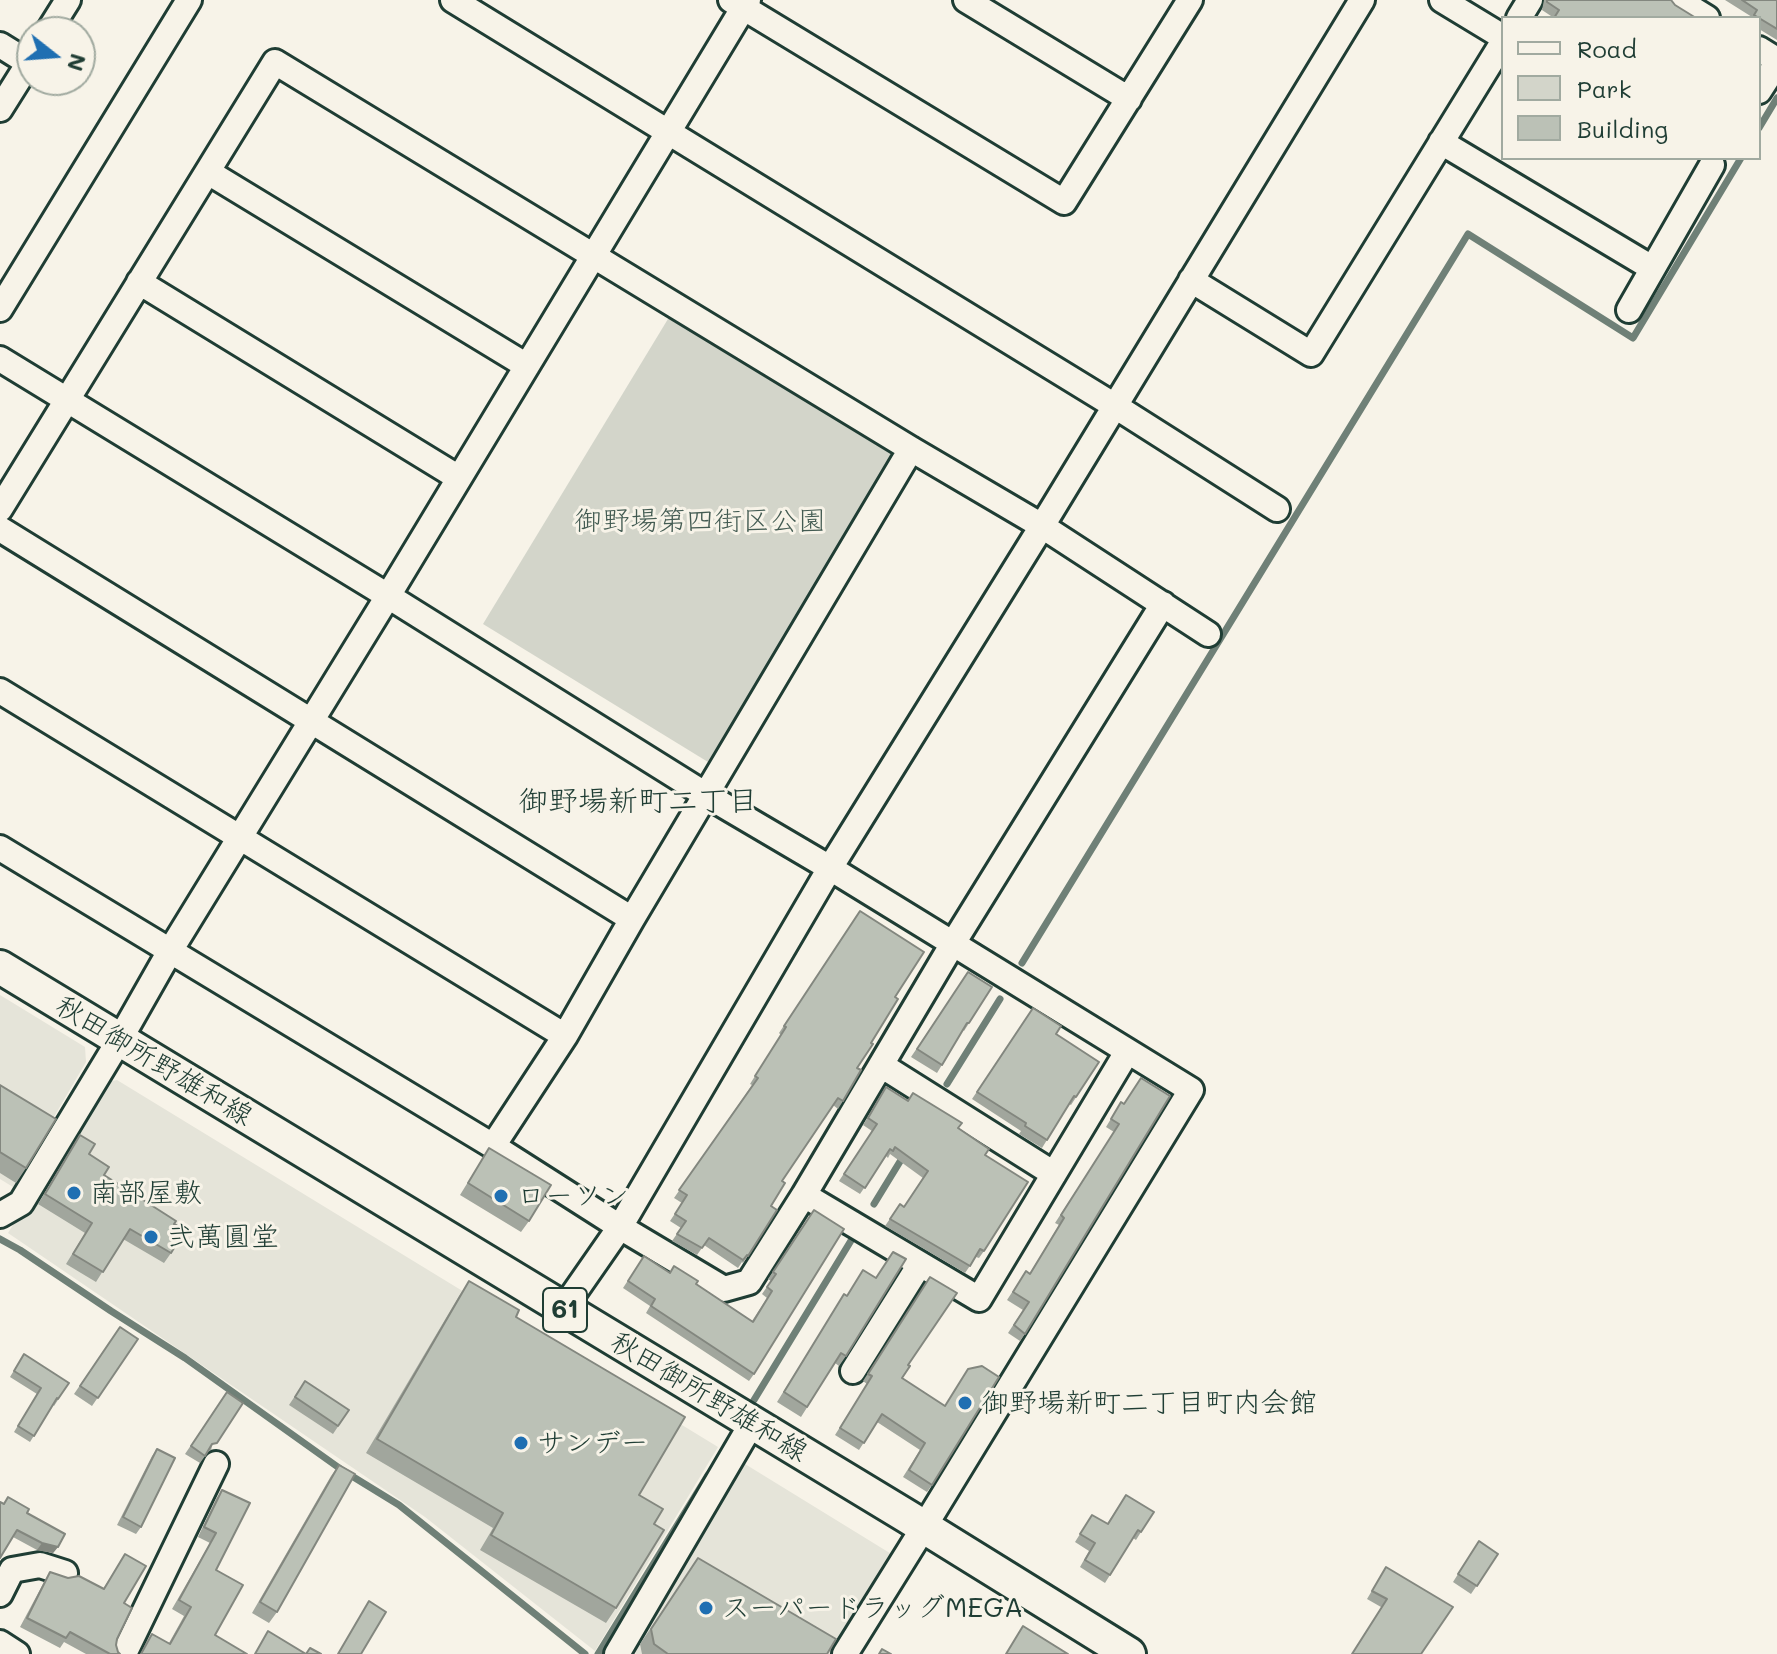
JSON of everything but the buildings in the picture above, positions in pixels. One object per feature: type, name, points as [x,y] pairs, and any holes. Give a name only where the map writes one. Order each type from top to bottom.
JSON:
[{"type":"main road","name":"秋田御所野雄和線","points":[[0,967],[1129,1654]]},
{"type":"street","points":[[0,309],[189,0]]},
{"type":"street","points":[[453,0],[1115,406],[1277,509]]},
{"type":"street","points":[[966,0],[1129,99]]},
{"type":"street","points":[[0,1215],[21,1203],[170,951],[669,132],[741,3],[1064,202],[1190,0]]},
{"type":"street","points":[[563,1309],[620,1227],[830,868],[1362,0]]},
{"type":"street","points":[[1442,0],[1501,39]]},
{"type":"street","points":[[1678,0],[1704,16]]},
{"type":"street","points":[[1191,280],[1311,354],[1501,43]]},
{"type":"street","points":[[1761,88],[1777,61]]},
{"type":"street","points":[[0,509],[275,62],[1042,526],[1208,634]]},
{"type":"street","points":[[0,109],[16,83]]},
{"type":"street","points":[[1441,142],[1652,268]]},
{"type":"street","points":[[1629,310],[1710,160]]},
{"type":"street","points":[[208,172],[527,366]]},
{"type":"street","points":[[139,282],[459,478]]},
{"type":"street","points":[[0,359],[1191,1090],[845,1654]]},
{"type":"street","points":[[493,1146],[565,1036],[911,449]]},
{"type":"street","points":[[0,529],[632,919]]},
{"type":"street","points":[[0,848],[724,1289],[749,1282],[1163,604]]},
{"type":"street","points":[[0,691],[565,1036]]},
{"type":"street","points":[[804,1195],[979,1299],[1127,1052]]},
{"type":"street","points":[[881,1065],[1054,1174]]},
{"type":"street","points":[[853,1371],[920,1264]]},
{"type":"street","points":[[617,1654],[752,1423]]},
{"type":"street","points":[[124,1654],[216,1464]]},
{"type":"street","points":[[0,1594],[12,1570],[40,1565],[65,1573]]},
{"type":"street","points":[[0,1643],[17,1654]]},
{"type":"shaded area","points":[[0,995],[85,1047],[86,1062],[13,1187],[0,1179]]},
{"type":"shaded area","points":[[117,1080],[718,1447],[595,1651],[425,1517],[8,1233],[100,1084]]},
{"type":"shaded area","points":[[745,1464],[893,1555],[832,1654],[636,1654],[634,1641]]},
{"type":"green space","name":"御野場第四街区公園","points":[[671,314],[897,452],[708,762],[483,624]]},
{"type":"waterway","points":[[1761,125],[1777,98]]},
{"type":"waterway","points":[[1022,963],[1468,234],[1633,338],[1740,160]]},
{"type":"waterway","points":[[947,1084],[1000,999]]},
{"type":"waterway","points":[[874,1204],[904,1155]]},
{"type":"waterway","points":[[0,1239],[185,1358],[342,1470],[399,1505],[585,1654]]},
{"type":"waterway","points":[[754,1400],[852,1239]]},
{"type":"waterway","points":[[598,1654],[708,1475]]},
{"type":"place","name":"南部屋敷","points":[[74,1193]]},
{"type":"place","name":"ローソン","points":[[501,1196]]},
{"type":"place","name":"弐萬圓堂","points":[[151,1237]]},
{"type":"place","name":"御野場新町二丁目町内会館","points":[[965,1403]]},
{"type":"place","name":"サンデー","points":[[521,1443]]},
{"type":"place","name":"スーパードラッグMEGA","points":[[706,1608]]},
{"type":"district","name":"御野場新町二丁目","points":[[638,802]]}]
